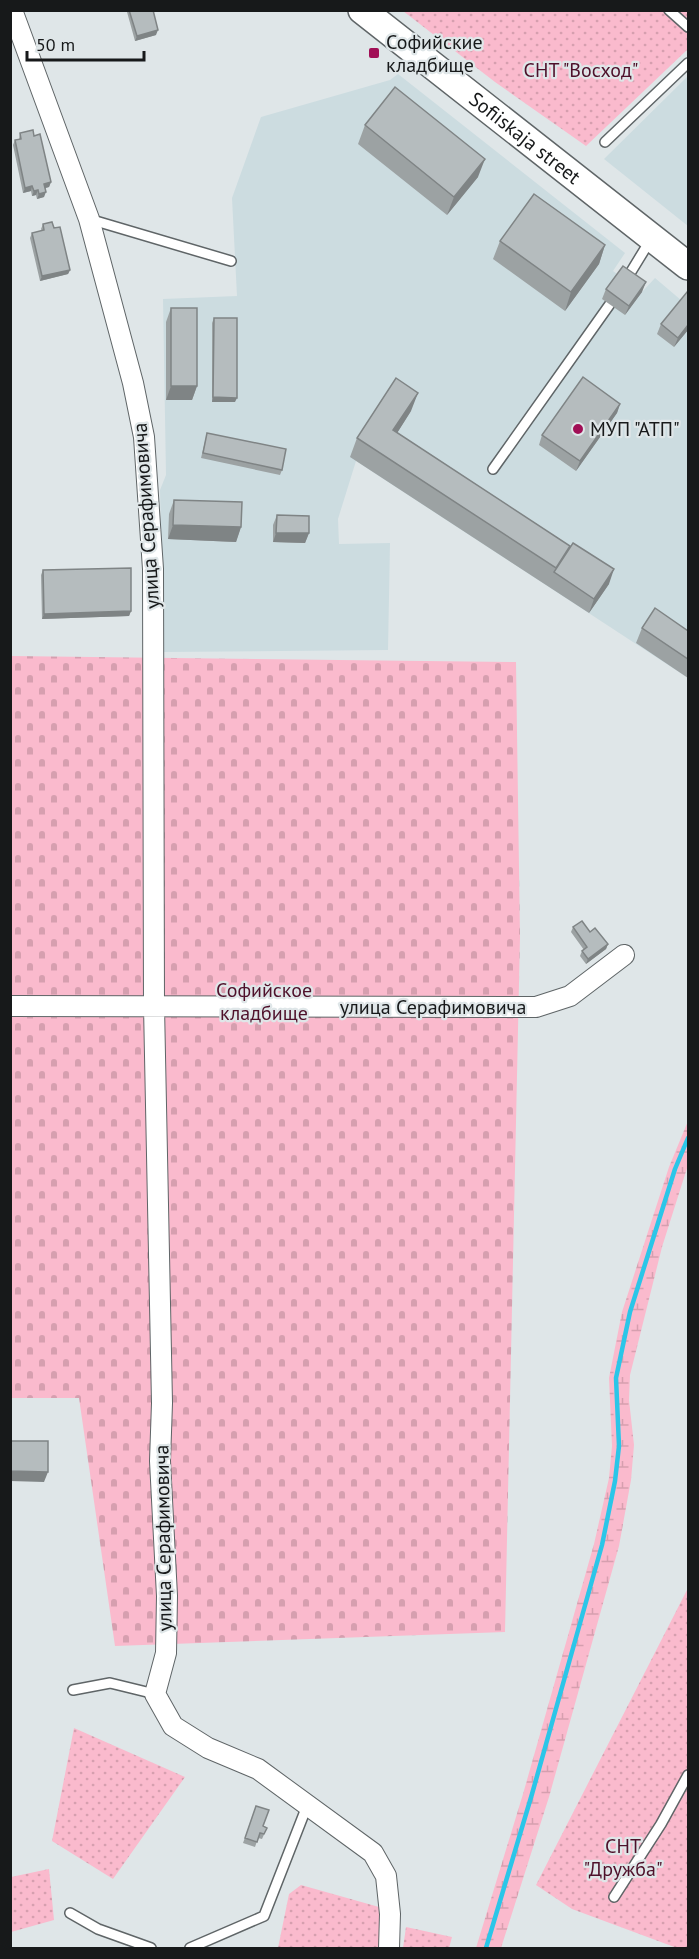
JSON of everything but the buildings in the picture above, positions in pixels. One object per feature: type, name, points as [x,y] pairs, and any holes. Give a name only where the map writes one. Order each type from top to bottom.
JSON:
[{"type":"main road","name":"Sofiiskaja street","points":[[362,10],[688,266]]},
{"type":"street","name":"улица Серафимовича","points":[[12,10],[89,219],[133,383],[144,437],[153,569],[154,1006],[162,1403],[160,1461],[167,1596],[166,1653],[155,1694]]},
{"type":"street","name":"улица Серафимовича","points":[[10,1005],[536,1007],[570,996],[624,955]]},
{"type":"street","points":[[155,1694],[173,1726],[208,1748],[258,1769],[373,1853],[386,1876],[390,1914],[389,1948]]},
{"type":"lane","points":[[669,10],[688,27]]},
{"type":"lane","points":[[605,142],[688,63]]},
{"type":"lane","points":[[89,219],[231,261]]},
{"type":"lane","points":[[626,280],[652,237]]},
{"type":"lane","points":[[493,469],[610,304]]},
{"type":"lane","points":[[73,1690],[110,1683],[155,1694]]},
{"type":"lane","points":[[614,1897],[688,1775]]},
{"type":"lane","points":[[190,1948],[264,1916],[307,1806]]},
{"type":"lane","points":[[70,1913],[98,1929],[151,1948]]},
{"type":"shaded area","points":[[398,74],[625,253],[613,271],[642,292],[655,278],[688,306],[688,678],[356,461],[338,519],[339,544],[390,543],[388,650],[164,652],[160,490],[166,475],[163,299],[237,296],[232,198],[261,117],[390,80]]},
{"type":"shaded area","points":[[688,76],[688,226],[604,159]]},
{"type":"green space","name":"СНТ \"Восход\"","points":[[403,11],[688,11],[688,49],[586,146],[495,82]]},
{"type":"green space","name":"Софийское кладбище","points":[[11,656],[516,662],[520,937],[505,1632],[115,1646],[79,1398],[11,1398]]},
{"type":"green space","points":[[688,1121],[688,1165],[662,1247],[630,1375],[629,1400],[634,1445],[631,1480],[619,1546],[549,1797],[501,1948],[476,1948],[523,1794],[594,1544],[609,1478],[612,1446],[609,1378],[622,1312],[669,1167]]},
{"type":"green space","name":"СНТ \"Дружба\"","points":[[688,1588],[688,1948],[677,1948],[572,1909],[536,1885]]},
{"type":"green space","points":[[74,1728],[185,1777],[113,1879],[52,1841]]},
{"type":"green space","points":[[49,1869],[54,1920],[11,1932],[11,1877]]},
{"type":"green space","points":[[301,1885],[379,1907],[381,1948],[278,1948],[289,1894]]},
{"type":"green space","points":[[406,1927],[452,1937],[449,1948],[403,1948]]},
{"type":"waterway","points":[[486,1948],[602,1545],[615,1481],[619,1446],[616,1378],[630,1312],[675,1169],[688,1138]]},
{"type":"place","name":"Софийские кладбище","points":[[374,53]]},
{"type":"place","name":"МУП \"АТП\"","points":[[578,429]]}]
